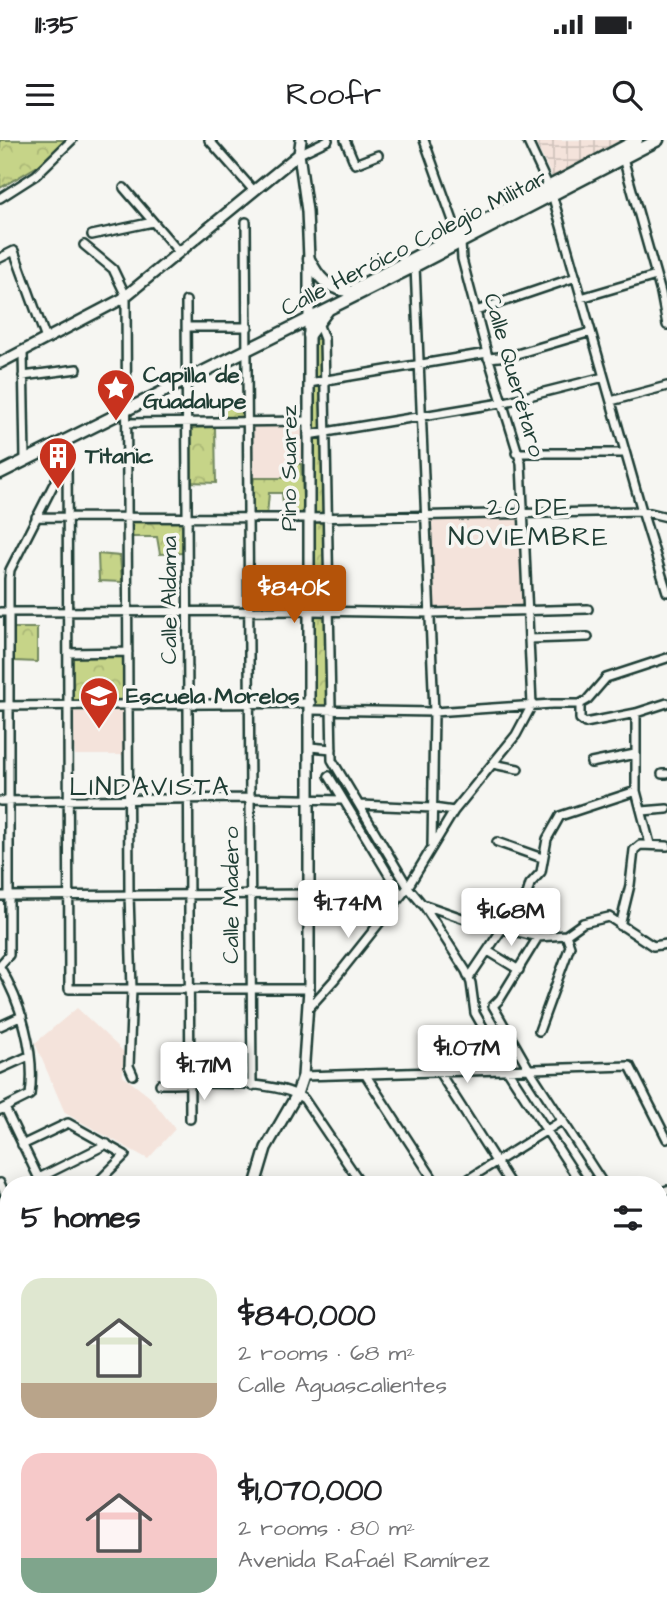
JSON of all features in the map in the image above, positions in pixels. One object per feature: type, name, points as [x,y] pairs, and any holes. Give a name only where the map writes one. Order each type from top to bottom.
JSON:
[{"type":"main road","name":"Calle Heróico Colegio Militar","points":[[312,318],[355,290],[634,145],[658,140]]},
{"type":"main road","name":"Calle Heróico Colegio Militar","points":[[550,190],[622,158],[634,145]]},
{"type":"main road","name":"Calle Heróico Colegio Militar","points":[[0,472],[247,347],[312,318],[355,290],[415,266],[458,238]]},
{"type":"main road","points":[[309,259],[327,285],[355,290]]},
{"type":"main road","points":[[309,335],[312,318]]},
{"type":"street","points":[[0,198],[36,175],[72,140]]},
{"type":"street","points":[[209,140],[254,191]]},
{"type":"street","points":[[301,140],[299,154],[307,211],[312,318],[324,339],[332,760],[408,887],[422,904],[469,978],[475,1013],[576,1176]]},
{"type":"street","points":[[0,363],[126,296],[299,154],[328,140]]},
{"type":"street","points":[[345,140],[355,164],[378,155]]},
{"type":"street","name":"Calle Querétaro","points":[[425,140],[458,238],[501,403],[521,463],[532,705]]},
{"type":"street","points":[[527,140],[550,190],[667,592]]},
{"type":"street","points":[[622,158],[656,276],[667,325]]},
{"type":"street","points":[[124,188],[179,252]]},
{"type":"street","points":[[92,235],[153,222]]},
{"type":"street","name":"Calle Madero","points":[[246,222],[252,1086]]},
{"type":"street","points":[[84,245],[113,269],[126,296],[131,989],[129,1066],[133,1075]]},
{"type":"street","points":[[0,258],[14,251],[46,339]]},
{"type":"street","points":[[415,266],[435,712],[432,849]]},
{"type":"street","points":[[476,312],[576,276]]},
{"type":"street","points":[[581,298],[656,276]]},
{"type":"street","name":"Calle Aldama","points":[[186,301],[190,1119]]},
{"type":"street","points":[[187,327],[248,327]]},
{"type":"street","points":[[309,383],[420,364],[510,356],[591,332]]},
{"type":"street","name":"Pino Suarez","points":[[258,1176],[267,1148],[297,1094],[303,1076],[308,1009],[311,707],[309,335]]},
{"type":"street","points":[[23,352],[25,460]]},
{"type":"street","points":[[23,376],[77,369]]},
{"type":"street","points":[[308,435],[501,403],[604,377]]},
{"type":"street","points":[[611,401],[667,386]]},
{"type":"street","points":[[127,423],[308,421]]},
{"type":"street","points":[[67,439],[69,989],[309,989]]},
{"type":"street","points":[[516,453],[625,453]]},
{"type":"street","points":[[38,1176],[2,1109],[30,1095],[29,1056],[22,1016],[3,982],[0,966],[9,955],[4,896],[10,801],[4,706],[4,612],[10,570],[67,457]]},
{"type":"street","points":[[36,517],[328,518],[642,511],[667,517]]},
{"type":"street","points":[[4,612],[431,613],[588,609]]},
{"type":"street","points":[[529,639],[587,637]]},
{"type":"street","points":[[68,653],[128,652]]},
{"type":"street","points":[[4,706],[250,704],[331,710],[435,712],[580,704],[587,700],[606,678],[667,658]]},
{"type":"street","points":[[580,704],[580,719],[585,723],[636,713],[667,703]]},
{"type":"street","points":[[308,1009],[408,887],[454,811],[516,735],[532,705]]},
{"type":"street","points":[[636,713],[636,790],[650,845]]},
{"type":"street","points":[[310,747],[332,748]]},
{"type":"street","points":[[591,763],[635,754]]},
{"type":"street","points":[[493,764],[518,769]]},
{"type":"street","points":[[329,776],[400,897]]},
{"type":"street","points":[[529,935],[531,924],[526,898],[530,884],[541,872],[547,839],[560,816],[636,790]]},
{"type":"street","points":[[0,801],[250,798],[342,800]]},
{"type":"street","points":[[360,805],[454,811]]},
{"type":"street","points":[[642,811],[667,809]]},
{"type":"street","points":[[497,842],[542,859]]},
{"type":"street","points":[[620,926],[630,885],[634,850],[640,845],[667,846]]},
{"type":"street","points":[[4,896],[308,894],[400,897]]},
{"type":"street","points":[[422,904],[468,920],[538,937],[566,935],[583,923],[609,917],[653,946],[667,944]]},
{"type":"street","points":[[469,978],[502,929]]},
{"type":"street","points":[[539,1031],[570,946],[566,935]]},
{"type":"street","points":[[538,937],[519,970],[493,1006],[529,1069],[598,1176]]},
{"type":"street","points":[[488,951],[519,970]]},
{"type":"street","points":[[0,1026],[22,1016]]},
{"type":"street","points":[[0,1069],[29,1056]]},
{"type":"street","points":[[303,1076],[630,1066],[667,1139]]},
{"type":"street","points":[[439,1072],[505,1176]]},
{"type":"street","points":[[365,1074],[431,1176]]},
{"type":"street","points":[[160,1084],[278,1087],[297,1094],[304,1099],[356,1176]]},
{"type":"street","points":[[473,1176],[563,1120]]},
{"type":"street","points":[[22,1145],[68,1124],[125,1155],[104,1176]]},
{"type":"street","points":[[50,1176],[107,1144]]},
{"type":"shaded area","points":[[534,140],[622,140],[552,177]]},
{"type":"shaded area","points":[[307,422],[301,464],[285,464],[285,478],[254,478],[253,424]]},
{"type":"shaded area","points":[[525,513],[528,610],[431,613],[427,515]]},
{"type":"shaded area","name":"Escuela Morelos","points":[[128,704],[123,755],[75,755],[68,705]]},
{"type":"shaded area","points":[[77,1008],[124,1052],[123,1076],[150,1097],[175,1129],[148,1159],[65,1113],[35,1043]]},
{"type":"green space","points":[[0,140],[68,140],[41,164],[0,188]]},
{"type":"green space","points":[[309,339],[324,339],[331,710],[311,710]]},
{"type":"green space","points":[[242,400],[242,417],[218,419],[222,403]]},
{"type":"green space","points":[[215,427],[216,483],[188,482],[188,428]]},
{"type":"green space","points":[[285,464],[301,464],[304,516],[284,514],[282,493],[269,493],[267,516],[248,516],[254,478],[284,478]]},
{"type":"green space","points":[[188,516],[183,553],[160,554],[157,537],[127,537],[127,517]]},
{"type":"green space","points":[[98,554],[120,556],[122,582],[99,581]]},
{"type":"green space","points":[[13,628],[37,628],[37,662],[14,661]]},
{"type":"green space","points":[[128,652],[128,704],[68,705],[68,653]]},
{"type":"place","name":"Capilla de Guadalupe","points":[[116,422]]},
{"type":"place","name":"Titanic","points":[[58,490]]},
{"type":"place","name":"Escuela Morelos","points":[[99,730]]},
{"type":"district","name":"20 DE NOVIEMBRE","points":[[529,522]]},
{"type":"district","name":"LINDAVISTA","points":[[150,787]]}]
